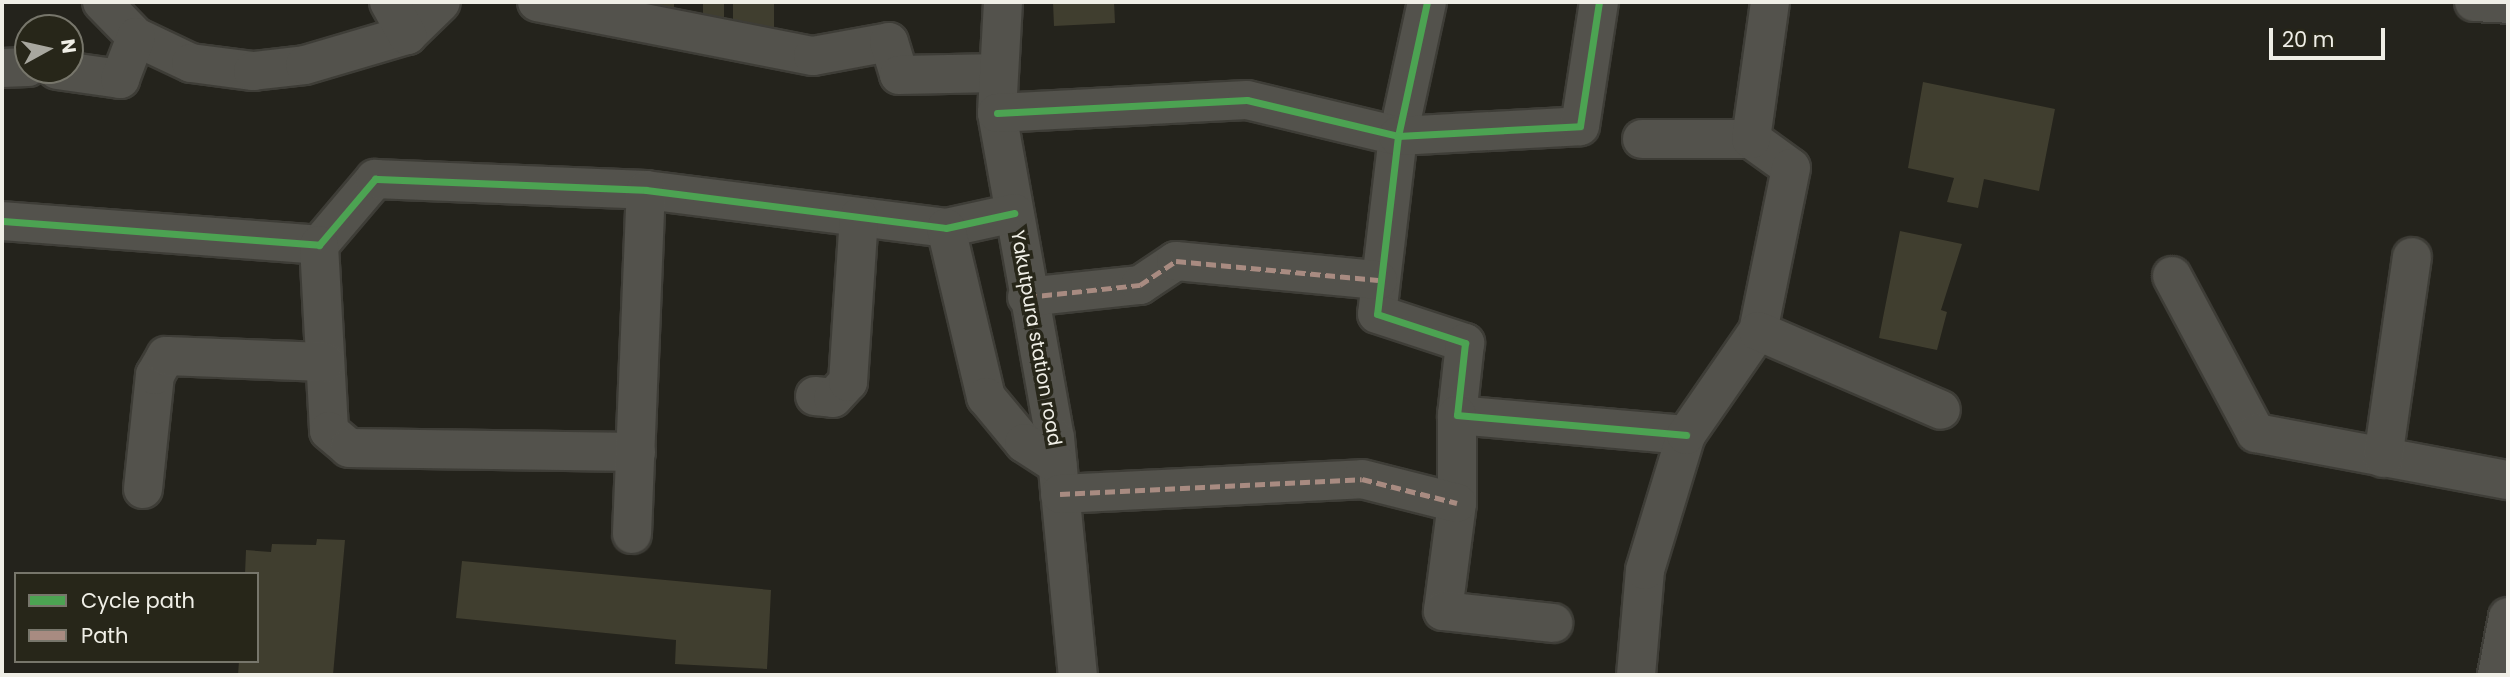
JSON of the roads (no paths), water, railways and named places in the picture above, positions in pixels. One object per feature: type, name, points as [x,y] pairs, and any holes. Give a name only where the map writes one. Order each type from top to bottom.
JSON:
[{"type":"street","points":[[102,2],[136,37],[191,62],[253,71],[305,65],[407,35],[442,2]]},
{"type":"street","points":[[389,2],[407,35]]},
{"type":"street","points":[[537,2],[813,56],[889,43],[899,75],[999,73]]},
{"type":"street","name":"Yakutpura station road","points":[[1003,2],[997,113],[1059,479],[1077,675]]},
{"type":"street","points":[[1427,2],[1398,136],[1378,280],[1377,314],[1465,343],[1457,415],[1457,503],[1443,611],[1553,623]]},
{"type":"street","points":[[997,113],[1247,100],[1398,136],[1580,126],[1599,2]]},
{"type":"street","points":[[1751,139],[1770,2]]},
{"type":"street","points":[[2474,2],[2508,4]]},
{"type":"street","points":[[84,74],[120,79],[136,37]]},
{"type":"street","points":[[1636,675],[1645,570],[1686,435],[1758,331],[1791,168],[1751,139],[1643,139]]},
{"type":"street","points":[[636,452],[349,447],[329,431],[319,245],[375,179],[646,190],[946,228],[1014,213]]},
{"type":"street","points":[[632,534],[646,190]]},
{"type":"street","points":[[815,397],[833,398],[848,382],[859,217]]},
{"type":"street","points":[[2,221],[319,245]]},
{"type":"street","points":[[946,228],[986,397],[1024,443],[1059,479],[1362,479],[1457,503]]},
{"type":"street","points":[[2383,458],[2412,257]]},
{"type":"street","points":[[1027,298],[1140,285],[1176,261],[1378,280]]},
{"type":"street","points":[[2172,276],[2256,433],[2508,480]]},
{"type":"street","points":[[1758,331],[1941,410]]},
{"type":"street","points":[[144,489],[155,374],[166,355],[325,362]]},
{"type":"street","points":[[1457,415],[1686,435]]},
{"type":"street","points":[[2497,675],[2508,617]]}]
